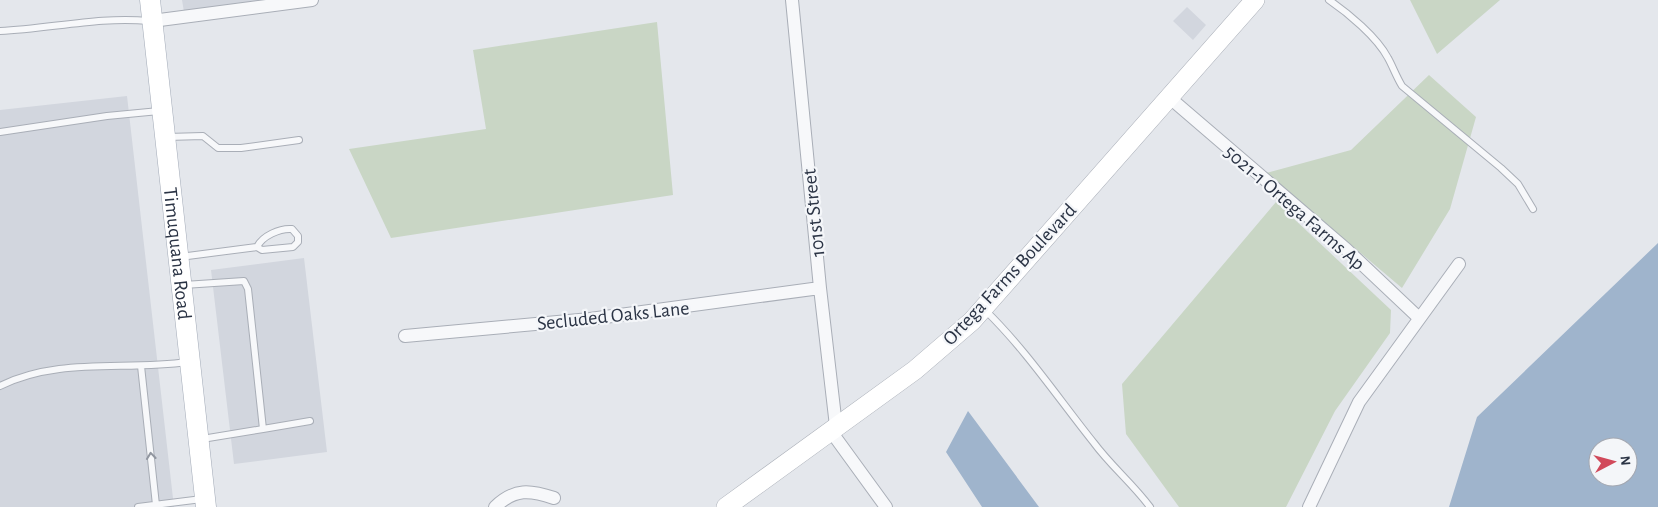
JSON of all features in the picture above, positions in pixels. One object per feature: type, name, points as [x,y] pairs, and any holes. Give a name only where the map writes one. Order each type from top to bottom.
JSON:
[{"type":"main road","name":"Timuquana Road","points":[[150,0],[206,503]]},
{"type":"street","points":[[152,21],[312,0]]},
{"type":"street","name":"101st Street","points":[[792,0],[833,428]]},
{"type":"street","name":"Ortega Farms Boulevard","points":[[726,507],[921,365],[958,334],[984,309],[1051,229],[1170,98],[1255,0]]},
{"type":"street","name":"5021-1 Ortega Farms Ap","points":[[1170,98],[1346,249],[1419,318]]},
{"type":"street","points":[[1309,507],[1359,402],[1459,264]]},
{"type":"street","name":"Secluded Oaks Lane","points":[[405,336],[590,319],[820,288]]},
{"type":"street","points":[[833,428],[886,507]]},
{"type":"street","points":[[495,507],[507,497],[519,492],[534,491],[554,498]]},
{"type":"lane","points":[[1328,0],[1359,23],[1375,41],[1388,58],[1392,71],[1402,86],[1518,184],[1533,209]]},
{"type":"lane","points":[[0,31],[45,29],[122,18],[152,21]]},
{"type":"lane","points":[[0,132],[107,116],[162,111]]},
{"type":"lane","points":[[166,137],[202,136],[218,148],[241,148],[299,140]]},
{"type":"lane","points":[[179,258],[257,247],[262,250],[293,247],[298,242],[298,236],[292,229],[276,232],[262,240],[257,247]]},
{"type":"lane","points":[[183,286],[244,281],[248,289],[263,429]]},
{"type":"lane","points":[[984,309],[1012,335],[1096,446],[1132,484],[1150,507]]},
{"type":"lane","points":[[0,386],[36,372],[69,366],[141,366],[191,362]]},
{"type":"lane","points":[[141,366],[156,505]]},
{"type":"lane","points":[[200,439],[310,421]]},
{"type":"lane","points":[[138,507],[206,503]]},
{"type":"shaded area","points":[[182,0],[284,0],[184,12]]},
{"type":"shaded area","points":[[1187,7],[1206,25],[1193,40],[1173,21]]},
{"type":"shaded area","points":[[127,96],[174,507],[0,507],[0,110]]},
{"type":"shaded area","points":[[304,258],[327,452],[234,464],[211,270]]},
{"type":"green space","points":[[1410,0],[1500,0],[1437,54]]},
{"type":"green space","points":[[657,22],[673,195],[391,238],[349,149],[486,129],[473,50]]},
{"type":"green space","points":[[1429,75],[1476,117],[1450,209],[1402,288],[1266,173],[1351,150]]},
{"type":"green space","points":[[1276,202],[1391,310],[1390,333],[1335,411],[1286,507],[1179,507],[1126,434],[1122,384]]},
{"type":"water","points":[[1658,243],[1658,507],[1449,507],[1477,417]]},
{"type":"water","points":[[968,411],[1039,507],[982,507],[946,452]]}]
